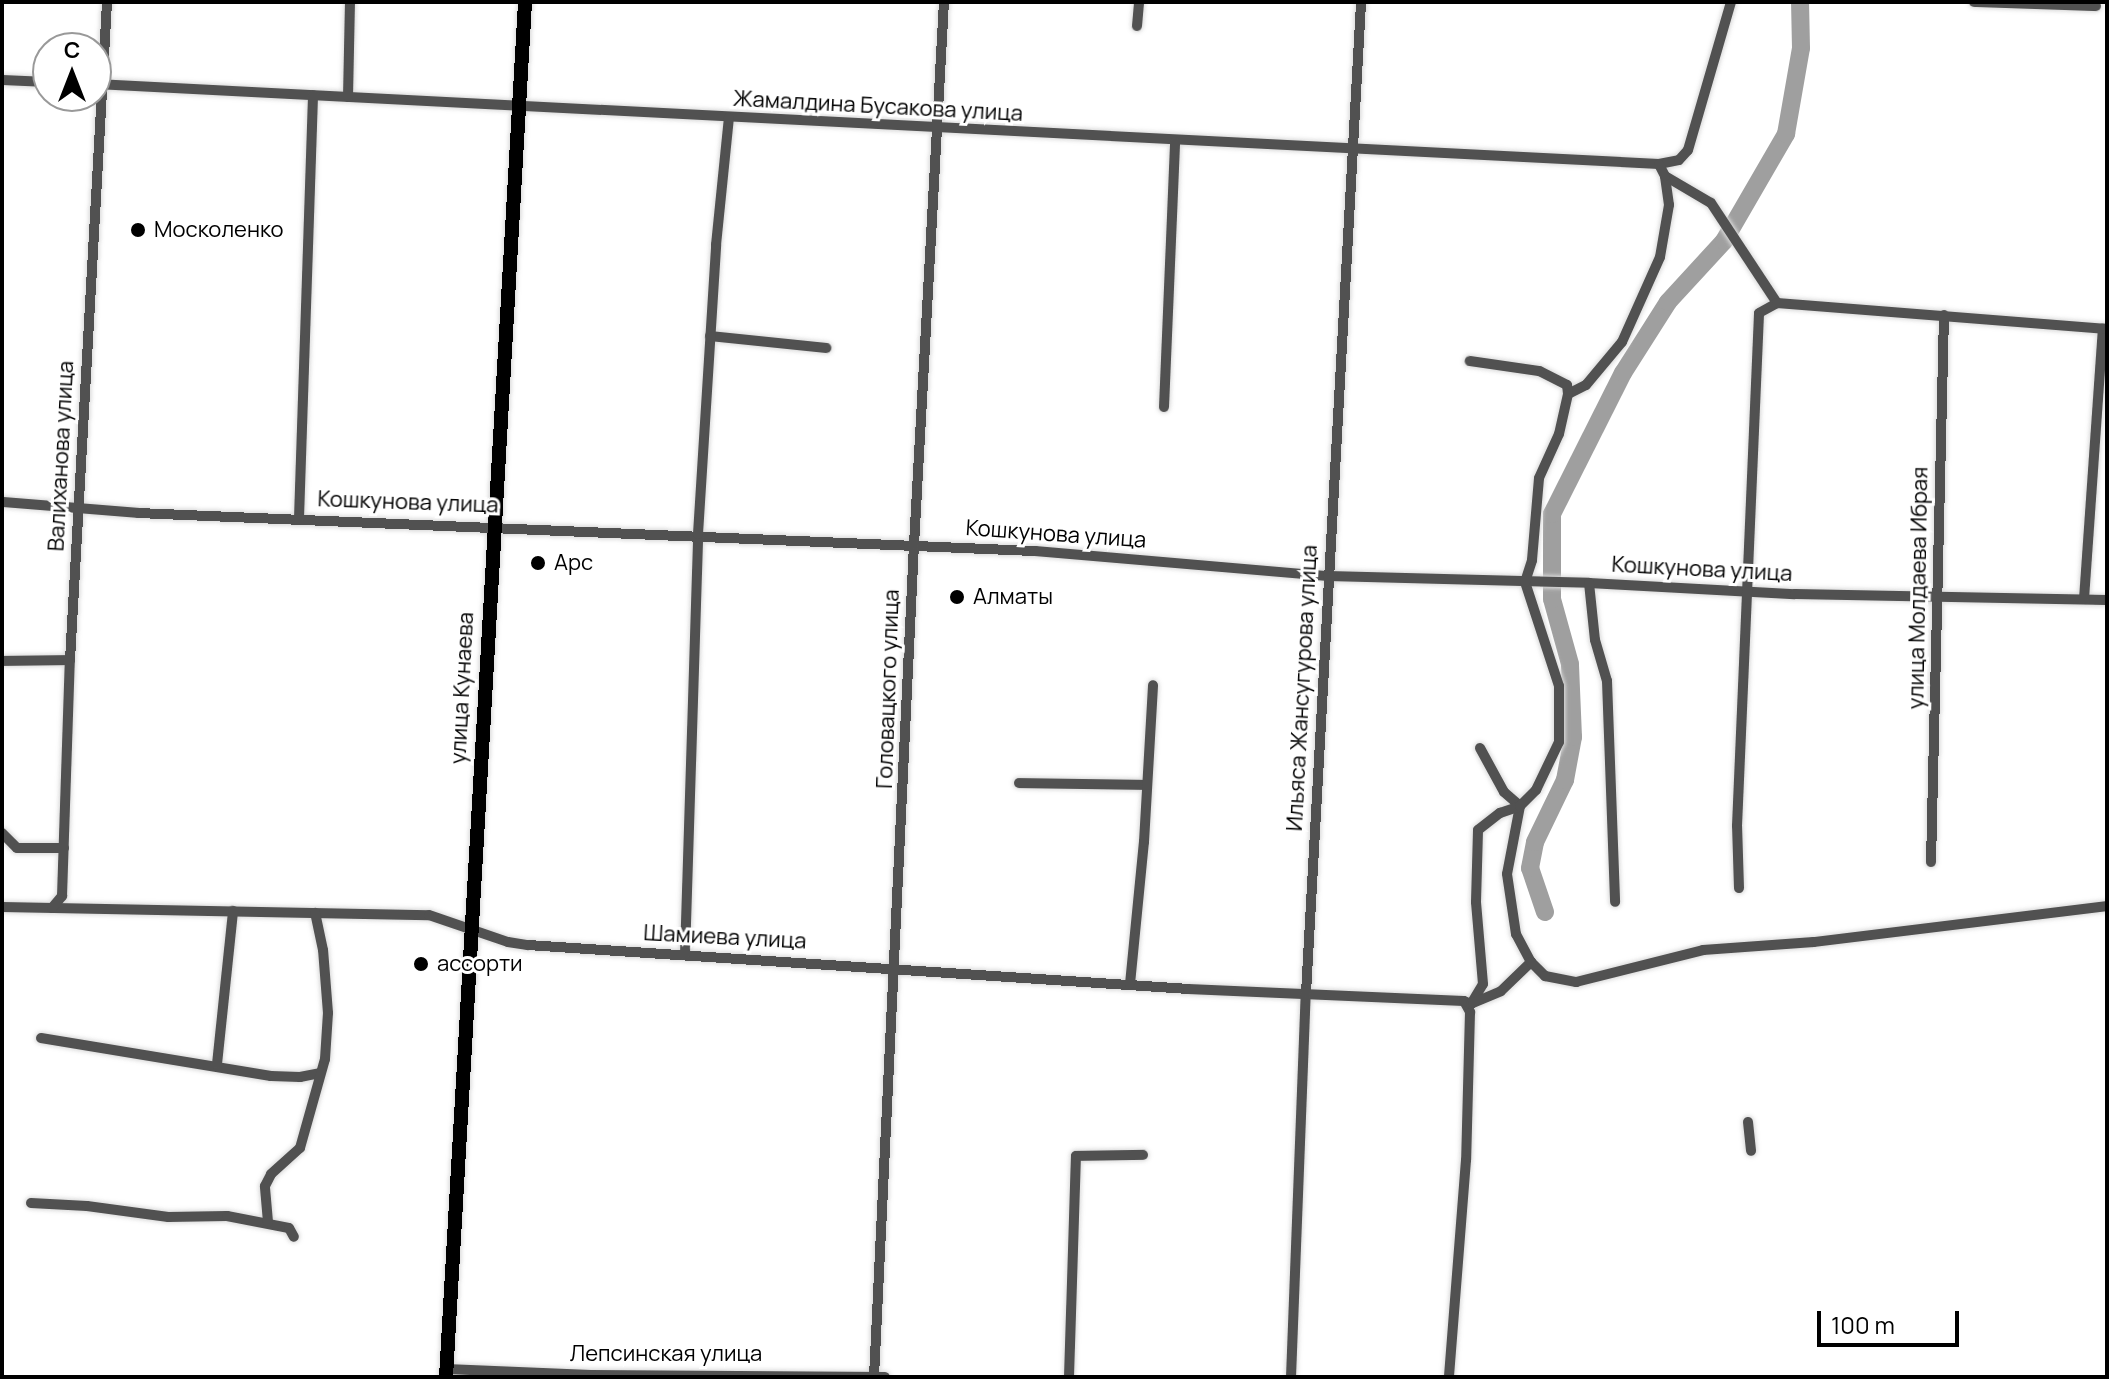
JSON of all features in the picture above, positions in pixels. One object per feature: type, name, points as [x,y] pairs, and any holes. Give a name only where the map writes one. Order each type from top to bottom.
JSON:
[{"type":"main road","name":"улица Кунаева","points":[[446,1373],[525,2]]},
{"type":"street","name":"Валиханова улица","points":[[104,32],[107,2]]},
{"type":"street","points":[[348,97],[350,2]]},
{"type":"street","name":"Головацкого улица","points":[[874,1376],[944,2]]},
{"type":"street","points":[[1137,26],[1139,2]]},
{"type":"street","name":"Ильяса Жансугурова улица","points":[[1291,1377],[1306,993],[1361,2]]},
{"type":"street","points":[[1568,394],[1586,385],[1622,342],[1660,257],[1669,205],[1665,176],[1659,164],[1679,160],[1688,150],[1731,2]]},
{"type":"street","points":[[1974,2],[2096,6]]},
{"type":"street","points":[[2,80],[32,81]]},
{"type":"street","name":"Жамалдина Бусакова улица","points":[[112,85],[938,130],[1659,164]]},
{"type":"street","points":[[299,518],[313,95]]},
{"type":"street","name":"Валиханова улица","points":[[52,908],[62,896],[70,660],[98,112]]},
{"type":"street","points":[[685,955],[698,534],[710,336],[729,118]]},
{"type":"street","points":[[1164,407],[1175,142]]},
{"type":"street","points":[[1665,176],[1711,203],[1777,303]]},
{"type":"street","points":[[1739,888],[1737,826],[1757,321],[1764,307],[1777,303],[2105,329],[2084,599]]},
{"type":"street","name":"улица Молдаева Ибрая","points":[[1931,862],[1944,315]]},
{"type":"street","points":[[710,336],[826,348]]},
{"type":"street","points":[[1470,361],[1539,371],[1567,385],[1568,394],[1559,434],[1539,478],[1531,583],[1559,686],[1561,722],[1550,767],[1520,806],[1507,874],[1516,934],[1531,962],[1545,976],[1576,982],[1703,950],[1814,942],[2107,906]]},
{"type":"street","name":"Кошкунова улица","points":[[2,502],[138,513],[493,525],[914,545],[1328,576],[1589,583],[1746,592],[2107,600]]},
{"type":"street","points":[[1589,583],[1595,640],[1607,681],[1615,902]]},
{"type":"street","points":[[2,661],[70,660]]},
{"type":"street","points":[[1130,984],[1153,685]]},
{"type":"street","points":[[1480,748],[1504,792],[1520,806]]},
{"type":"street","points":[[1019,783],[1147,785]]},
{"type":"street","points":[[1468,1002],[1483,984],[1476,902],[1478,830],[1500,813],[1520,806]]},
{"type":"street","points":[[2,833],[17,848],[64,848]]},
{"type":"street","name":"Шамиева улица","points":[[2,907],[429,915],[528,945],[1130,984],[1468,1002]]},
{"type":"street","points":[[217,1064],[233,911]]},
{"type":"street","points":[[268,1222],[265,1186],[271,1174],[300,1148],[325,1059],[328,1013],[323,950],[315,913]]},
{"type":"street","points":[[1468,1002],[1501,991],[1531,962]]},
{"type":"street","points":[[1449,1377],[1456,1324],[1466,1160],[1468,1002]]},
{"type":"street","points":[[41,1038],[217,1064],[271,1076],[300,1077],[320,1073]]},
{"type":"street","points":[[1748,1122],[1751,1151]]},
{"type":"street","points":[[1069,1377],[1076,1156],[1143,1155]]},
{"type":"street","points":[[31,1203],[87,1206],[168,1217],[227,1216],[289,1228],[294,1237]]},
{"type":"street","name":"Лепсинская улица","points":[[446,1373],[885,1377]]},
{"type":"waterway","points":[[1545,912],[1530,868],[1535,842],[1565,780],[1573,737],[1570,664],[1552,599],[1552,514],[1623,373],[1668,302],[1724,241],[1786,134],[1801,48],[1800,2]]},
{"type":"place","name":"Москоленко","points":[[138,230]]},
{"type":"place","name":"Арс","points":[[538,563]]},
{"type":"place","name":"Алматы","points":[[957,597]]},
{"type":"place","name":"ассорти","points":[[421,964]]}]
